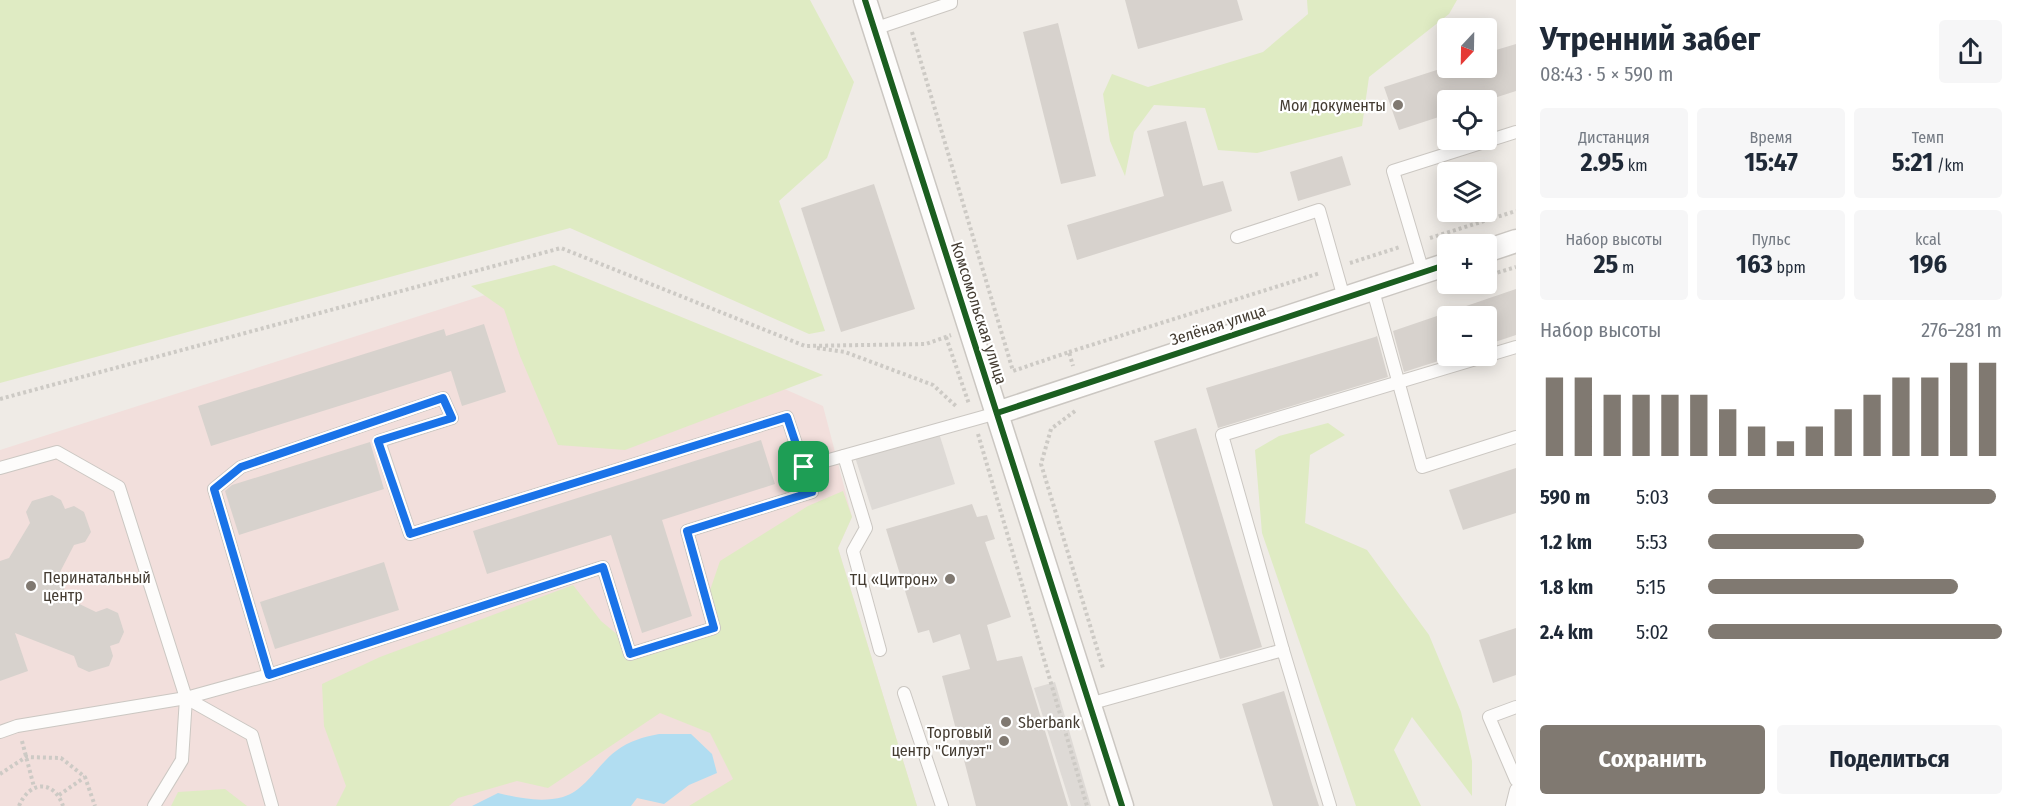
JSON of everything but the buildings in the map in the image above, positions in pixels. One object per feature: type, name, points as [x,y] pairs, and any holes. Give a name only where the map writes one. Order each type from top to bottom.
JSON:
[{"type":"street","name":"Комсомольская улица","points":[[865,0],[1122,806]]},
{"type":"street","points":[[1497,247],[1516,241]]},
{"type":"street","name":"Зелёная улица","points":[[996,413],[1372,287],[1437,268]]},
{"type":"lane","points":[[874,29],[954,1]]},
{"type":"lane","points":[[1423,272],[1394,171],[1516,132]]},
{"type":"lane","points":[[1237,237],[1319,210],[1344,298]]},
{"type":"lane","points":[[1372,287],[1422,467],[1516,437]]},
{"type":"lane","points":[[1330,806],[1222,435],[1516,347]]},
{"type":"lane","points":[[0,732],[17,726],[186,698],[269,675],[603,567],[630,654],[714,628],[687,531],[812,492],[787,417],[410,534],[378,441],[452,418],[443,398],[241,467],[214,489],[269,675]]},
{"type":"lane","points":[[804,467],[996,413]]},
{"type":"lane","points":[[0,468],[57,452],[119,487],[186,698],[182,760],[154,806]]},
{"type":"lane","points":[[844,456],[866,528],[853,551],[880,650]]},
{"type":"lane","points":[[1089,704],[1283,650]]},
{"type":"lane","points":[[904,693],[942,806]]},
{"type":"lane","points":[[186,698],[252,735],[272,806]]},
{"type":"lane","points":[[1516,707],[1489,717],[1516,780]]},
{"type":"lane","points":[[1512,806],[1516,790]]},
{"type":"path","points":[[908,18],[1013,371]]},
{"type":"path","points":[[1069,352],[1516,211]]},
{"type":"path","points":[[0,399],[561,248],[805,346],[845,352],[933,385],[974,420]]},
{"type":"path","points":[[1497,273],[1516,267]]},
{"type":"path","points":[[805,346],[926,344],[998,320]]},
{"type":"path","points":[[946,337],[974,420],[1087,806]]},
{"type":"path","points":[[1051,429],[1041,464],[1112,698]]},
{"type":"path","points":[[17,726],[34,787]]},
{"type":"path","points":[[0,774],[26,757],[61,758],[86,777],[95,806]]},
{"type":"path","points":[[59,795],[86,777]]},
{"type":"path","points":[[19,806],[24,794],[34,787],[49,787],[59,795],[63,806]]},
{"type":"shaded area","points":[[535,279],[823,406],[852,517],[838,548],[917,806],[0,806],[0,450]]},
{"type":"shaded area","points":[[938,430],[955,484],[872,510],[854,454]]},
{"type":"shaded area","points":[[1055,682],[1091,806],[1071,806],[1034,688]]},
{"type":"green space","points":[[0,0],[810,0],[854,82],[827,158],[779,201],[825,331],[809,334],[570,228],[0,383]]},
{"type":"green space","points":[[1307,0],[1457,0],[1449,14],[1444,18],[1437,18],[1437,23],[1369,77],[1362,126],[1257,153],[1218,150],[1205,108],[1154,105],[1134,132],[1125,176],[1110,141],[1103,94],[1112,74],[1148,87],[1263,52],[1308,14]]},
{"type":"green space","points":[[554,265],[823,375],[625,450],[558,445],[520,356],[504,309],[471,286]]},
{"type":"green space","points":[[1328,423],[1345,435],[1310,455],[1305,523],[1367,550],[1429,635],[1461,712],[1472,761],[1472,796],[1412,717],[1394,750],[1421,806],[1356,806],[1262,533],[1255,450],[1279,436]]},
{"type":"green space","points":[[843,491],[852,517],[838,548],[917,806],[689,806],[733,779],[710,733],[660,713],[548,788],[517,781],[458,798],[449,806],[336,806],[346,786],[324,726],[322,684],[380,657],[573,585],[601,621],[641,654],[703,632],[708,613],[707,599],[720,561],[808,506]]},
{"type":"green space","points":[[225,789],[247,806],[171,806],[178,792]]},
{"type":"water","points":[[659,734],[691,734],[712,754],[717,773],[689,785],[664,804],[637,798],[631,806],[472,806],[498,793],[538,800],[555,799],[571,794],[585,783],[609,756],[636,740]]},
{"type":"cycle path","points":[[865,0],[1122,806]]},
{"type":"cycle path","points":[[997,413],[1437,268]]},
{"type":"place","name":"Мои документы","points":[[1398,105]]},
{"type":"place","name":"ТЦ «Цитрон»","points":[[950,579]]},
{"type":"place","name":"Перинатальный центр","points":[[31,586]]},
{"type":"place","name":"Sberbank","points":[[1006,722]]},
{"type":"place","name":"Торговый центр \"Силуэт\"","points":[[1004,741]]},
{"type":"route","points":[[443,398],[452,418],[378,441],[410,534],[787,417],[804,467],[812,492],[687,531],[714,628],[630,654],[603,567],[269,675],[214,489],[241,467],[443,398]]}]
